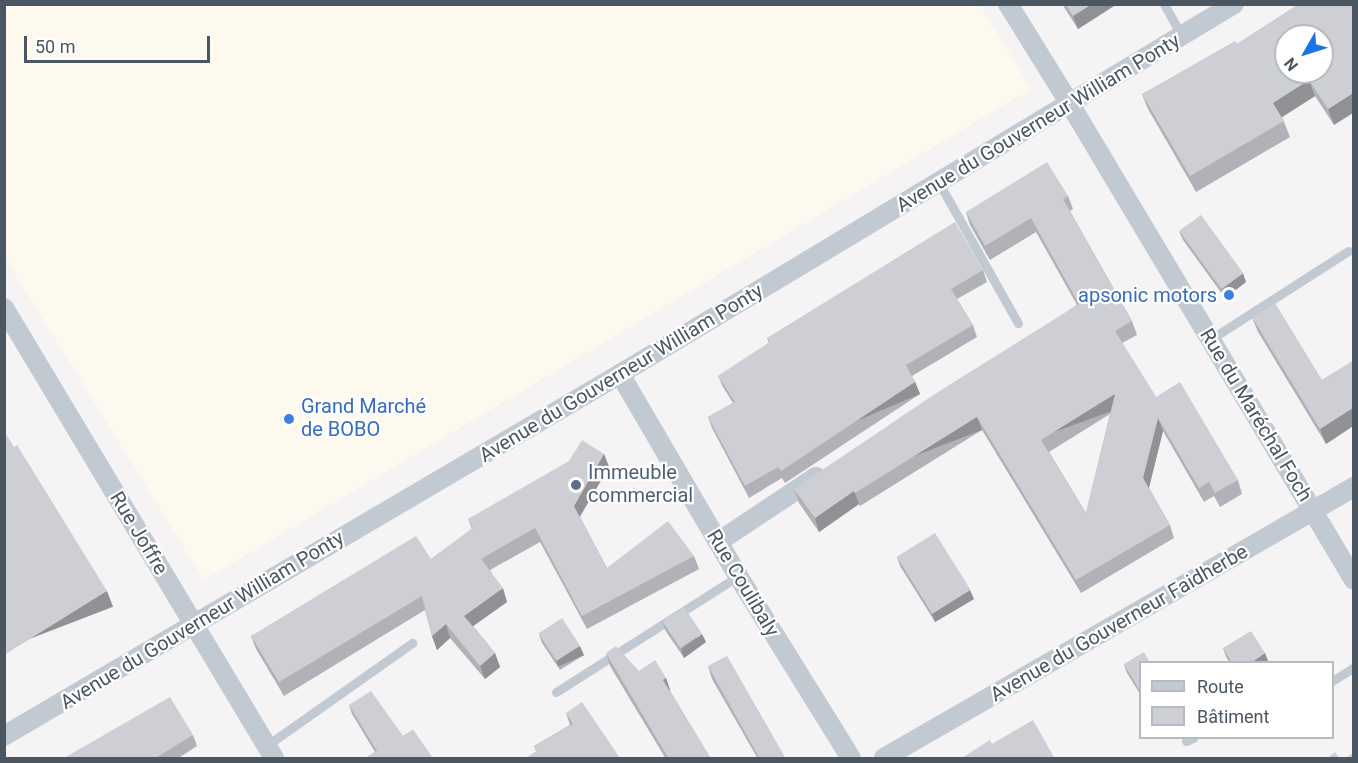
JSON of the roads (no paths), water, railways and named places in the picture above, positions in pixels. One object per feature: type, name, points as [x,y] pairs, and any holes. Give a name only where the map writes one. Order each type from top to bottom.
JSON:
[{"type":"street","name":"Rue du Maréchal Foch","points":[[1008,4],[1211,339],[1353,580]]},
{"type":"street","name":"Avenue du Gouverneur William Ponty","points":[[4,736],[620,374],[1234,4]]},
{"type":"street","name":"Rue Joffre","points":[[4,308],[270,752]]},
{"type":"street","name":"Rue Coulibaly","points":[[620,374],[738,576],[851,759]]},
{"type":"street","points":[[718,542],[835,464]]},
{"type":"street","name":"Avenue du Gouverneur Faidherbe","points":[[884,759],[1353,487]]},
{"type":"lane","points":[[1164,4],[1182,36]]},
{"type":"lane","points":[[939,183],[1018,323]]},
{"type":"lane","points":[[1211,339],[1348,251]]},
{"type":"lane","points":[[556,692],[738,576]]},
{"type":"lane","points":[[270,752],[411,643]]},
{"type":"lane","points":[[1334,680],[1353,667]]},
{"type":"place","name":"apsonic motors","points":[[1229,295]]},
{"type":"place","name":"Grand Marché de BOBO","points":[[289,419]]},
{"type":"place","name":"Immeuble commercial","points":[[576,485]]}]
